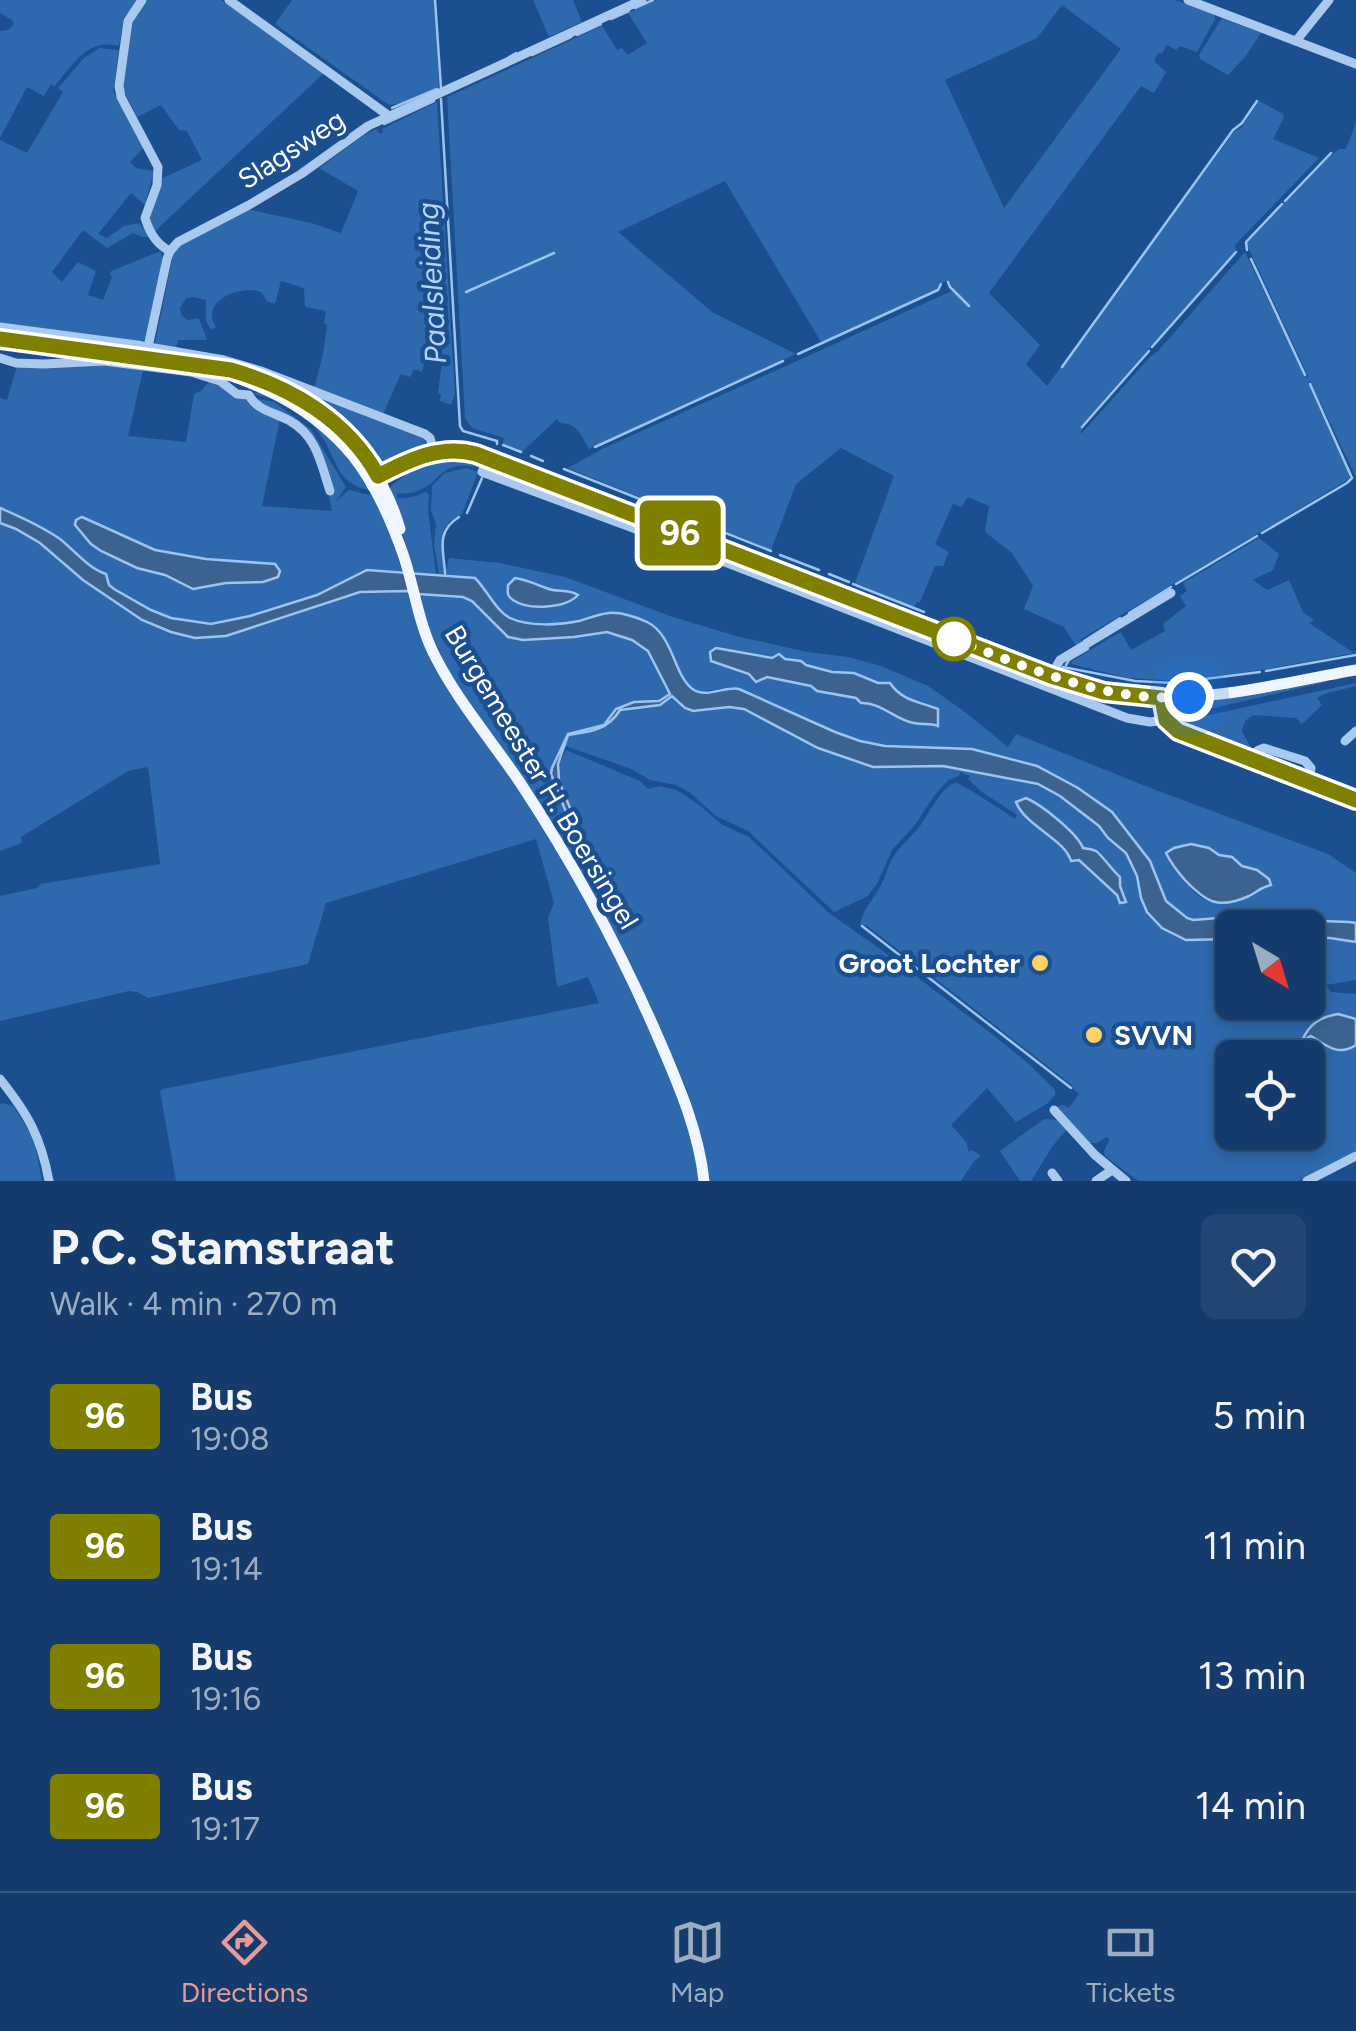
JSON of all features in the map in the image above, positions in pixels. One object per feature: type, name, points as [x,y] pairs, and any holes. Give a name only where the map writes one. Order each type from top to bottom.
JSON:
[{"type":"main road","name":"Burgemeester H. Boersingel","points":[[0,339],[231,370],[322,424],[378,482],[428,642],[447,678],[548,826],[631,976],[691,1120],[704,1181]]},
{"type":"main road","points":[[378,482],[421,457],[459,450],[924,622],[1051,676],[1104,692],[1162,698],[1214,695],[1356,670]]},
{"type":"street","points":[[142,0],[128,20],[120,92],[158,168],[146,220],[162,247],[170,251],[148,347]]},
{"type":"street","points":[[229,0],[389,116]]},
{"type":"street","name":"Slagsweg","points":[[170,251],[182,240],[288,182],[352,136],[389,116],[642,0]]},
{"type":"street","points":[[1188,0],[1356,64]]},
{"type":"street","points":[[1296,41],[1329,0]]},
{"type":"street","points":[[0,328],[224,360],[423,433],[430,438],[434,452]]},
{"type":"street","points":[[0,358],[16,363],[104,362],[191,372],[220,381],[236,393],[254,386],[256,406],[296,425],[316,446],[330,491]]},
{"type":"street","points":[[488,459],[482,472],[1127,718],[1166,720]]},
{"type":"street","points":[[1051,676],[1060,660],[1171,593]]},
{"type":"street","points":[[1162,698],[1166,720],[1178,731],[1356,800]]},
{"type":"street","points":[[1252,758],[1264,748],[1306,762],[1311,768],[1309,780]]},
{"type":"street","points":[[0,1079],[36,1133],[49,1181]]},
{"type":"street","points":[[0,1101],[10,1092]]},
{"type":"street","points":[[1054,1110],[1126,1181]]},
{"type":"street","points":[[1307,1181],[1356,1156]]},
{"type":"street","points":[[1096,1181],[1112,1170]]},
{"type":"shaded area","points":[[0,0],[139,0],[124,17],[119,46],[89,49],[55,86],[51,84],[44,96],[27,87],[0,138],[0,31],[14,24],[0,13]]},
{"type":"shaded area","points":[[147,0],[221,0],[324,73],[154,232],[148,216],[161,179],[202,160],[187,131],[179,130],[161,105],[137,117],[122,87],[133,15]]},
{"type":"shaded area","points":[[292,0],[434,0],[439,87],[389,105],[275,24]]},
{"type":"shaded area","points":[[533,0],[573,0],[582,22],[549,37]]},
{"type":"shaded area","points":[[657,0],[1175,0],[1214,14],[1197,52],[1167,45],[1162,54],[1158,53],[1154,61],[1166,72],[1154,93],[1141,86],[989,293],[1040,345],[1026,364],[1047,386],[1259,101],[1283,114],[1273,139],[1319,158],[1235,245],[1236,251],[1081,426],[1080,432],[1082,433],[1158,351],[1245,252],[1306,378],[1246,243],[1330,155],[1346,149],[1356,123],[1356,477],[1310,381],[1349,479],[1081,639],[1082,643],[1076,646],[1064,627],[1024,609],[1033,586],[1012,553],[985,532],[989,506],[968,497],[961,507],[953,504],[935,544],[949,552],[943,566],[935,566],[920,602],[914,607],[855,583],[894,476],[841,448],[796,484],[771,550],[568,468],[602,449],[954,290],[949,281],[941,283],[938,289],[821,342],[725,181],[618,232],[712,312],[796,354],[589,449],[575,428],[557,419],[523,451],[503,444],[504,438],[472,428],[465,418],[447,97],[602,26],[617,50],[622,48],[628,55],[647,43],[628,13]],"holes":[[[1062,5],[1121,49],[1004,208],[945,80],[1037,38]]]},
{"type":"shaded area","points":[[1222,18],[1261,33],[1228,75],[1199,55]]},
{"type":"shaded area","points":[[99,48],[119,50],[113,91],[144,147],[130,162],[136,168],[154,171],[145,205],[131,193],[98,234],[107,238],[124,226],[139,223],[150,237],[133,233],[107,248],[83,230],[52,272],[62,282],[78,262],[96,271],[88,295],[103,300],[111,271],[161,251],[163,261],[147,338],[139,343],[0,325],[0,140],[27,153],[63,92],[58,88],[84,58]]},
{"type":"shaded area","points":[[437,102],[455,394],[451,405],[440,401],[438,393],[440,359],[426,358],[422,372],[414,369],[410,377],[401,374],[383,414],[314,389],[323,354],[326,311],[305,307],[304,288],[281,281],[275,304],[252,290],[224,297],[213,310],[216,327],[211,330],[206,321],[206,300],[186,298],[180,308],[182,316],[188,320],[199,318],[207,340],[178,340],[176,348],[155,343],[176,249],[247,209],[341,233],[358,191],[319,168],[363,136],[376,129],[380,134],[382,129]]},
{"type":"shaded area","points":[[78,361],[143,370],[128,436],[186,442],[194,394],[210,380],[280,419],[262,506],[332,511],[329,496],[335,493],[313,441],[298,425],[253,398],[274,402],[311,429],[346,487],[336,501],[349,490],[370,495],[370,490],[350,483],[344,476],[307,419],[281,403],[253,394],[264,390],[293,406],[338,442],[355,464],[369,487],[381,512],[402,571],[367,570],[317,595],[211,624],[171,618],[151,610],[109,585],[106,574],[60,539],[0,508],[0,398],[7,400],[17,366],[49,367]],"holes":[[[82,518],[155,550],[274,564],[280,571],[278,577],[263,582],[193,589],[101,551],[75,525],[76,521]]]},
{"type":"shaded area","points":[[263,375],[424,437],[426,450],[386,468],[377,467],[300,395]]},
{"type":"shaded area","points":[[465,456],[483,463],[480,468],[447,469],[423,489],[397,494],[401,498],[429,494],[436,574],[414,572],[391,486],[427,459]]},
{"type":"shaded area","points":[[466,468],[478,472],[462,514],[444,529],[443,574],[439,574],[432,486],[445,473]]},
{"type":"shaded area","points":[[559,475],[771,559],[767,561],[558,481]]},
{"type":"shaded area","points":[[540,483],[920,630],[893,625],[568,501],[538,487]]},
{"type":"shaded area","points":[[0,508],[53,534],[106,574],[114,589],[151,610],[171,618],[211,624],[317,595],[367,570],[475,578],[505,615],[526,623],[563,623],[609,613],[633,617],[656,628],[687,684],[699,692],[739,689],[860,741],[885,746],[972,749],[1037,766],[1078,788],[1112,812],[1150,861],[1166,901],[1187,918],[1215,918],[1215,939],[1186,940],[1162,928],[1147,912],[1126,853],[1099,826],[1038,784],[943,766],[873,767],[818,748],[744,709],[693,711],[672,696],[660,705],[620,710],[604,726],[568,735],[558,764],[559,781],[610,895],[607,900],[577,840],[551,774],[568,734],[604,725],[616,709],[634,702],[659,701],[670,694],[648,651],[632,640],[607,632],[523,640],[508,637],[472,601],[407,591],[360,592],[226,636],[195,638],[142,620],[83,580],[40,543],[0,523]]},
{"type":"shaded area","points":[[82,517],[155,550],[206,559],[275,564],[280,571],[278,577],[263,582],[193,589],[101,551],[75,525]]},
{"type":"shaded area","points":[[0,523],[40,543],[83,580],[195,638],[226,636],[360,592],[407,591],[418,627],[595,916],[661,1052],[686,1116],[700,1181],[176,1181],[160,1091],[163,1089],[599,1003],[588,977],[557,987],[548,918],[554,903],[536,839],[326,903],[308,964],[148,998],[129,991],[0,1021],[0,896],[41,884],[160,864],[148,767],[128,771],[21,837],[22,843],[0,851]]},
{"type":"shaded area","points":[[1259,538],[1279,554],[1273,570],[1253,580],[1267,590],[1289,580],[1303,612],[1314,620],[1309,623],[1354,653],[1178,681],[1128,678],[1071,664],[1121,632],[1131,650],[1165,631],[1163,624],[1186,606],[1180,596],[1187,591],[1183,583]]},
{"type":"shaded area","points":[[449,558],[500,563],[565,577],[736,636],[881,666],[928,686],[1008,747],[1016,734],[1328,854],[1356,873],[1356,923],[1325,922],[1325,910],[1215,910],[1215,918],[1187,918],[1165,901],[1150,861],[1112,812],[1037,766],[972,749],[885,746],[860,741],[739,689],[699,692],[684,678],[659,631],[646,622],[608,613],[556,624],[519,622],[501,611],[475,578],[445,574]],"holes":[[[541,587],[569,591],[577,597],[540,607],[521,603],[507,591]],[[779,655],[832,672],[854,673],[890,684],[909,700],[934,707],[937,726],[911,722],[856,698],[817,691],[810,686],[767,677],[756,682],[749,674],[718,662]],[[1189,847],[1232,857],[1242,866],[1263,872],[1261,887],[1228,902],[1201,898],[1174,866],[1168,851]]]},
{"type":"shaded area","points":[[515,578],[578,595],[556,605],[537,607],[520,603],[508,593],[508,585]]},
{"type":"shaded area","points":[[418,594],[468,599],[508,637],[523,640],[607,632],[634,641],[648,651],[671,694],[656,701],[626,705],[617,711],[604,724],[568,735],[599,730],[620,710],[660,705],[672,696],[693,711],[744,709],[818,748],[873,767],[943,766],[1038,784],[1099,826],[1126,853],[1147,912],[1162,928],[1186,940],[1215,939],[1215,1020],[1325,1020],[1325,938],[1356,942],[1356,980],[1326,985],[1331,992],[1356,994],[1356,1151],[1298,1181],[1138,1181],[1105,1156],[1110,1139],[1088,1143],[1056,1107],[1069,1108],[1079,1094],[1073,1086],[866,925],[860,926],[894,856],[950,785],[966,788],[1015,819],[1017,815],[982,792],[968,779],[970,776],[960,772],[934,796],[892,850],[868,896],[834,912],[748,831],[716,816],[689,792],[565,746],[565,742],[551,774],[577,840],[610,895],[559,780],[557,768],[566,750],[640,781],[648,789],[659,786],[677,790],[721,824],[749,837],[829,913],[988,1031],[1055,1090],[1048,1103],[1016,1122],[987,1088],[951,1125],[966,1142],[969,1152],[981,1156],[961,1181],[710,1181],[686,1087],[632,967],[556,828],[449,672]],"holes":[[[1031,801],[1074,834],[1083,848],[1105,861],[1120,884],[1124,901],[1120,903],[1078,859],[1071,860],[1069,853],[1036,827],[1016,802]]]},
{"type":"shaded area","points":[[716,648],[772,658],[779,654],[832,672],[854,673],[878,683],[890,683],[906,697],[938,709],[938,726],[907,721],[856,698],[817,691],[811,686],[767,677],[756,682],[749,674],[711,661],[710,652]]},
{"type":"shaded area","points":[[1330,678],[1326,682],[1180,716],[1180,702]]},
{"type":"shaded area","points":[[1356,683],[1317,698],[1322,705],[1302,724],[1296,718],[1253,715],[1245,721],[1242,731],[1252,750],[1250,754],[1182,728],[1182,721]]},
{"type":"shaded area","points":[[1026,798],[1058,820],[1083,848],[1100,855],[1120,877],[1126,902],[1120,903],[1117,895],[1079,860],[1071,861],[1061,846],[1021,811],[1016,802]]},
{"type":"shaded area","points":[[1191,844],[1232,857],[1242,866],[1257,870],[1271,885],[1229,902],[1213,902],[1185,880],[1166,853]]},
{"type":"shaded area","points":[[1325,921],[1356,923],[1356,942],[1325,938]]},
{"type":"shaded area","points":[[1338,1014],[1356,1019],[1356,1045],[1338,1050],[1311,1036],[1303,1040],[1316,1022]]},
{"type":"shaded area","points":[[3,1103],[13,1106],[34,1139],[42,1181],[0,1181]]},
{"type":"shaded area","points":[[1044,1119],[1057,1120],[1067,1129],[1031,1181],[1020,1181],[1000,1151]]},
{"type":"waterway","name":"Paalsleiding","points":[[435,0],[441,88]]},
{"type":"waterway","points":[[635,8],[653,0]]},
{"type":"waterway","points":[[611,19],[629,11]]},
{"type":"waterway","points":[[577,35],[601,24]]},
{"type":"waterway","points":[[532,55],[571,37]]},
{"type":"waterway","points":[[509,57],[516,53]]},
{"type":"waterway","points":[[392,108],[437,89]]},
{"type":"waterway","name":"Paalsleiding","points":[[441,99],[460,426],[463,431],[497,444]]},
{"type":"waterway","points":[[384,124],[434,101]]},
{"type":"waterway","points":[[1062,367],[1257,101]]},
{"type":"waterway","points":[[1285,201],[1331,153]]},
{"type":"waterway","points":[[1247,250],[1246,242],[1282,204]]},
{"type":"waterway","points":[[1152,347],[1236,252]]},
{"type":"waterway","points":[[466,292],[554,253]]},
{"type":"waterway","points":[[1251,259],[1305,375]]},
{"type":"waterway","points":[[948,282],[969,306]]},
{"type":"waterway","points":[[798,354],[938,290],[941,284]]},
{"type":"waterway","points":[[1082,427],[1149,351]]},
{"type":"waterway","points":[[595,447],[783,361]]},
{"type":"waterway","points":[[1262,533],[1352,478],[1310,384]]},
{"type":"waterway","points":[[503,445],[521,452]]},
{"type":"waterway","points":[[531,456],[543,461]]},
{"type":"waterway","points":[[564,469],[771,551]]},
{"type":"waterway","name":"Paalsleiding","points":[[467,513],[482,478]]},
{"type":"waterway","name":"Paalsleiding","points":[[445,574],[444,535],[459,517]]},
{"type":"waterway","points":[[1176,584],[1257,536]]},
{"type":"waterway","points":[[780,555],[819,570]]},
{"type":"waterway","points":[[829,574],[849,582]]},
{"type":"waterway","points":[[853,584],[924,612]]},
{"type":"waterway","points":[[1129,613],[1171,587]]},
{"type":"waterway","points":[[1084,641],[1120,618]]},
{"type":"waterway","points":[[1066,665],[1088,649]]},
{"type":"waterway","points":[[1266,671],[1356,655]]},
{"type":"waterway","points":[[1063,667],[1135,681],[1173,683],[1260,672]]},
{"type":"waterway","points":[[862,926],[1071,1088]]},
{"type":"bus line","name":"96","points":[[0,339],[246,374],[280,387],[327,416],[378,476],[438,451],[476,454],[1051,676],[1104,692],[1162,698],[1166,720],[1178,731],[1356,800]]},
{"type":"place","name":"Groot Lochter","points":[[1040,963]]},
{"type":"place","name":"SVVN","points":[[1094,1035]]},
{"type":"route","points":[[954,639],[946,636],[1104,692],[1189,697]]}]
